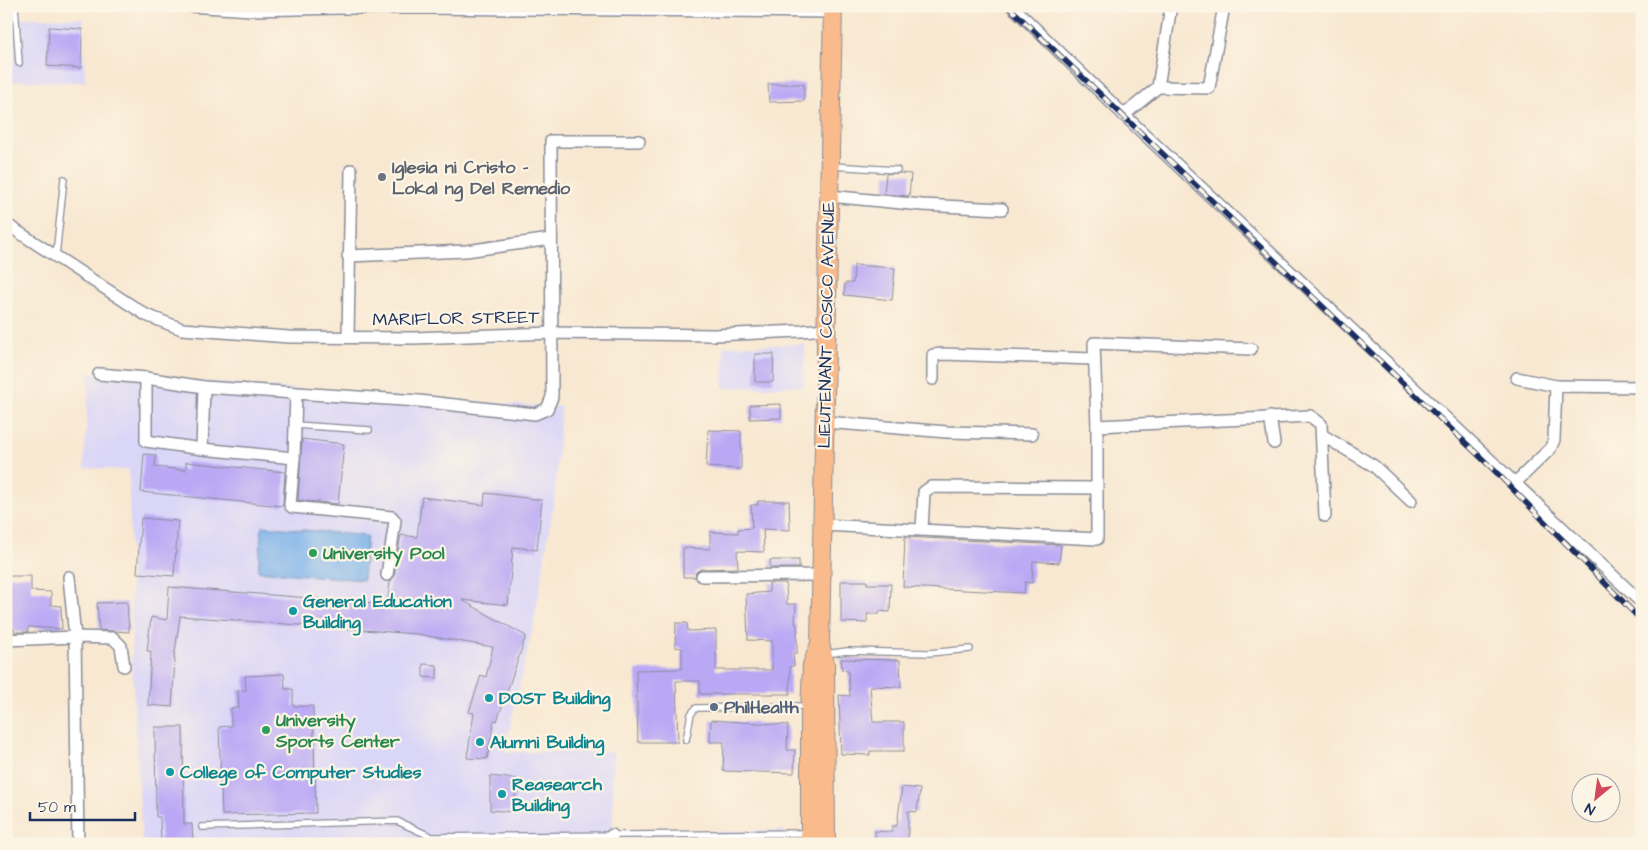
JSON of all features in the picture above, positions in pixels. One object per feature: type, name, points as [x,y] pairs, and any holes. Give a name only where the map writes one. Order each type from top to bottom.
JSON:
[{"type":"main road","name":"LIEUTENANT COSICO AVENUE","points":[[826,844],[826,664],[820,651],[833,9]]},
{"type":"main road","name":"LIEUTENANT COSICO AVENUE","points":[[810,838],[812,664],[820,651]]},
{"type":"street","points":[[189,6],[251,8],[833,9]]},
{"type":"street","points":[[1012,6],[1124,115],[1449,423],[1516,483],[1642,603]]},
{"type":"street","points":[[1158,87],[1171,6]]},
{"type":"street","points":[[1124,115],[1158,87],[1209,88],[1224,6]]},
{"type":"street","points":[[99,374],[146,378],[204,387],[419,401],[535,414],[548,409],[552,397],[551,140],[640,140]]},
{"type":"street","points":[[348,337],[351,170]]},
{"type":"street","points":[[829,196],[922,206],[1002,209]]},
{"type":"street","name":"MARIFLOR STREET","points":[[6,224],[146,315],[182,329],[289,337],[413,338],[552,333],[714,335],[826,328]]},
{"type":"street","points":[[348,256],[466,251],[551,239]]},
{"type":"street","points":[[823,525],[1097,538],[1097,426],[1094,343],[1251,350]]},
{"type":"street","points":[[933,379],[933,355],[1094,359]]},
{"type":"street","points":[[146,378],[146,441],[202,449],[294,458]]},
{"type":"street","points":[[1517,378],[1556,386],[1642,387]]},
{"type":"street","points":[[1516,483],[1550,449],[1554,440],[1556,386]]},
{"type":"street","points":[[202,449],[204,387]]},
{"type":"street","points":[[296,393],[294,458],[289,503],[292,507],[392,517],[395,521],[387,575]]},
{"type":"street","points":[[1097,426],[1310,416],[1321,424],[1325,516]]},
{"type":"street","points":[[1270,417],[1274,443]]},
{"type":"street","points":[[825,422],[908,429],[1032,434]]},
{"type":"street","points":[[1322,435],[1374,466],[1411,501]]},
{"type":"street","points":[[922,530],[924,492],[931,487],[1096,488]]},
{"type":"street","points":[[702,576],[822,575]]},
{"type":"street","points":[[69,577],[75,637],[78,844]]},
{"type":"street","points":[[6,640],[75,637],[113,638],[121,646],[124,666]]},
{"type":"lane","points":[[15,6],[20,63]]},
{"type":"lane","points":[[829,166],[897,170]]},
{"type":"lane","points":[[56,255],[64,179]]},
{"type":"lane","points":[[295,425],[369,430]]},
{"type":"lane","points":[[820,651],[929,654],[970,649]]},
{"type":"lane","points":[[686,740],[691,714],[696,708],[811,706]]},
{"type":"lane","points":[[202,827],[397,821],[432,837],[612,839],[810,838]]},
{"type":"shaded area","points":[[6,18],[83,18],[85,82],[6,81]]},
{"type":"shaded area","points":[[805,344],[804,386],[723,388],[724,346]]},
{"type":"shaded area","points":[[89,372],[403,398],[561,407],[555,495],[534,623],[504,752],[613,752],[613,835],[784,830],[783,844],[142,844],[132,667],[129,470],[84,468]]},
{"type":"water","name":"University Pool","points":[[262,526],[367,536],[363,580],[258,571]]},
{"type":"building","points":[[49,27],[82,29],[81,68],[47,66]]},
{"type":"building","points":[[768,84],[804,84],[804,101],[769,102]]},
{"type":"building","points":[[886,174],[911,174],[909,196],[884,194]]},
{"type":"building","points":[[854,265],[895,268],[892,300],[844,295],[845,283],[853,283]]},
{"type":"building","points":[[755,354],[774,354],[773,382],[755,382]]},
{"type":"building","points":[[781,404],[781,418],[750,419],[750,405]]},
{"type":"building","points":[[708,430],[741,431],[741,469],[706,467]]},
{"type":"building","points":[[302,439],[344,444],[338,504],[298,500]]},
{"type":"building","points":[[144,454],[156,455],[155,467],[186,470],[186,462],[285,472],[283,504],[282,506],[141,492]]},
{"type":"building","points":[[485,493],[542,500],[537,550],[513,547],[508,605],[462,600],[526,636],[497,721],[494,720],[487,759],[467,758],[474,713],[469,712],[481,675],[486,677],[493,647],[416,634],[180,616],[174,659],[172,707],[148,705],[151,651],[147,651],[151,617],[167,620],[169,587],[387,604],[401,535],[417,537],[422,497],[484,505]]},
{"type":"building","points":[[758,501],[789,501],[790,530],[763,529],[764,552],[737,551],[738,568],[701,569],[696,572],[695,577],[683,577],[683,548],[710,549],[710,532],[738,533],[738,529],[752,528],[751,505],[758,505]]},
{"type":"building","points":[[141,518],[178,521],[174,576],[137,573]]},
{"type":"building","points":[[905,537],[1061,545],[1059,563],[1033,561],[1032,583],[1025,582],[1024,593],[903,587]]},
{"type":"building","points":[[770,560],[799,560],[799,568],[770,568]]},
{"type":"building","points":[[6,576],[31,576],[31,591],[51,592],[51,605],[61,606],[62,629],[28,627],[28,632],[14,632],[14,629],[6,629]]},
{"type":"building","points":[[841,581],[867,581],[867,584],[891,584],[890,612],[879,611],[879,614],[867,614],[867,623],[841,622]]},
{"type":"building","points":[[769,583],[786,583],[787,604],[796,604],[797,653],[793,653],[794,666],[790,666],[790,694],[700,694],[700,681],[676,681],[678,742],[638,742],[636,670],[682,669],[682,648],[675,647],[676,623],[687,623],[688,631],[716,630],[716,670],[772,670],[772,641],[748,640],[746,594],[769,592]]},
{"type":"building","points":[[127,602],[129,632],[99,630],[97,603]]},
{"type":"building","points":[[841,659],[900,660],[901,687],[870,686],[873,722],[904,722],[904,751],[870,751],[870,755],[841,754],[839,695],[850,696],[848,671],[842,670]]},
{"type":"building","points":[[423,664],[437,665],[437,678],[423,677]]},
{"type":"building","name":"University Sports Center","points":[[284,674],[285,689],[293,689],[293,706],[313,706],[316,813],[222,815],[219,727],[231,726],[231,708],[239,708],[238,690],[246,690],[245,676]]},
{"type":"building","points":[[711,720],[788,725],[787,750],[795,750],[794,773],[723,771],[724,742],[710,742]]},
{"type":"building","name":"College of Computer Studies","points":[[155,727],[183,727],[184,824],[192,824],[193,844],[161,844],[160,817],[156,817]]},
{"type":"building","name":"Reasearch Building","points":[[490,776],[516,779],[514,812],[490,810]]},
{"type":"building","points":[[902,787],[920,789],[917,812],[908,811],[908,844],[875,844],[875,831],[892,832],[892,826],[897,826]]},
{"type":"railway","points":[[1008,6],[1493,469],[1642,621]]},
{"type":"place","name":"Iglesia ni Cristo - Lokal ng Del Remedio","points":[[382,177]]},
{"type":"place","name":"University Pool","points":[[313,553]]},
{"type":"place","name":"General Education Building","points":[[293,611]]},
{"type":"place","name":"DOST Building","points":[[489,698]]},
{"type":"place","name":"PhilHealth","points":[[714,707]]},
{"type":"place","name":"University Sports Center","points":[[266,730]]},
{"type":"place","name":"Alumni Building","points":[[480,742]]},
{"type":"place","name":"College of Computer Studies","points":[[170,772]]},
{"type":"place","name":"Reasearch Building","points":[[502,794]]}]
